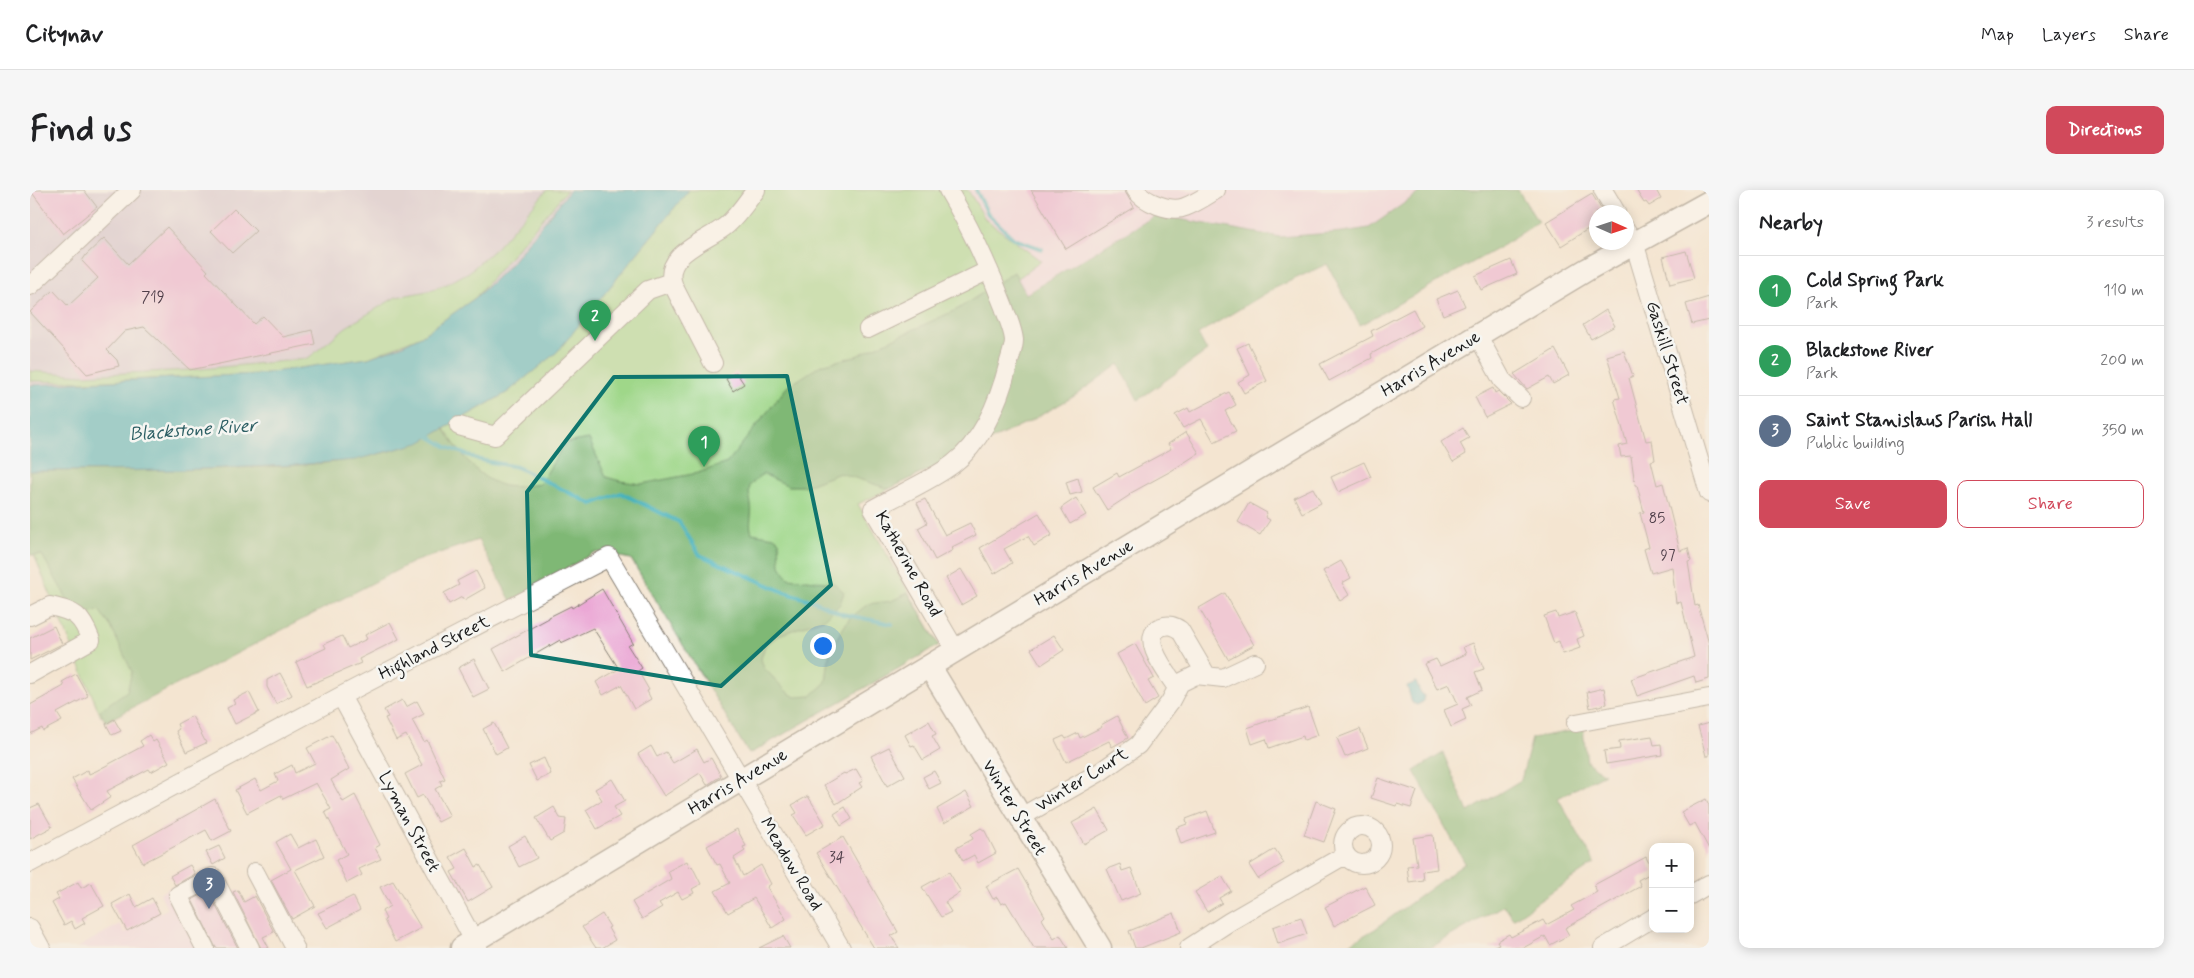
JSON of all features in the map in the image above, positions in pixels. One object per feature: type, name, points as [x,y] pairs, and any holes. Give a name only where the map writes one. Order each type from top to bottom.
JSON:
[{"type":"main road","name":"Harris Avenue","points":[[1634,234],[1709,202]]},
{"type":"main road","name":"Harris Avenue","points":[[471,946],[956,650],[1478,336],[1609,250]]},
{"type":"main road","name":"Winter Street","points":[[930,667],[1100,948]]},
{"type":"street","points":[[30,286],[132,190]]},
{"type":"street","points":[[713,363],[671,282],[673,266],[684,252],[724,228],[756,190]]},
{"type":"street","name":"Katherine Road","points":[[948,190],[989,270],[1009,322],[1014,341],[1004,383],[989,418],[967,451],[953,464],[873,509],[956,650]]},
{"type":"street","points":[[1136,190],[1141,197],[1150,202],[1171,208],[1184,208],[1216,190]]},
{"type":"street","points":[[1603,190],[1612,205]]},
{"type":"street","name":"Gaskill Street","points":[[1634,249],[1709,493]]},
{"type":"street","points":[[868,329],[989,270]]},
{"type":"street","points":[[458,426],[494,436],[648,290],[671,282]]},
{"type":"street","points":[[1478,336],[1502,380],[1521,398]]},
{"type":"street","name":"Highland Street","points":[[30,863],[341,696],[609,557],[742,780]]},
{"type":"street","points":[[30,616],[50,606],[77,614],[85,625],[91,640],[30,674]]},
{"type":"street","points":[[1177,688],[1158,659],[1153,647],[1152,636],[1156,629],[1165,625],[1173,625],[1180,630],[1207,676]]},
{"type":"street","name":"Winter Court","points":[[1021,818],[1100,772],[1138,745],[1170,702],[1180,683],[1196,675],[1223,678],[1255,663]]},
{"type":"street","name":"Lyman Street","points":[[341,696],[471,946]]},
{"type":"street","points":[[1576,723],[1709,698]]},
{"type":"street","name":"Meadow Road","points":[[742,780],[841,948]]},
{"type":"street","points":[[1189,948],[1229,922],[1346,855]]},
{"type":"street","points":[[255,872],[295,948]]},
{"type":"street","points":[[205,948],[178,895],[213,877],[250,948]]},
{"type":"street","points":[[1694,893],[1709,884]]},
{"type":"street","points":[[1603,948],[1649,920]]},
{"type":"street","points":[[30,928],[41,948]]},
{"type":"highlighted area","points":[[787,376],[831,585],[721,686],[531,655],[527,492],[614,377]]},
{"type":"shaded area","points":[[30,190],[570,190],[509,266],[475,298],[421,336],[401,346],[368,358],[259,374],[30,385]]},
{"type":"shaded area","points":[[968,190],[1423,190],[1369,228],[1343,232],[1280,237],[1156,215],[1025,294]]},
{"type":"shaded area","points":[[212,868],[255,948],[77,948],[120,924],[125,933],[167,909],[160,893]]},
{"type":"green space","name":"Blackstone River","points":[[547,190],[567,190],[475,298],[421,336],[368,358],[259,374],[83,382],[30,381],[30,371],[83,375],[190,370],[307,359],[346,327],[396,297],[428,291],[447,284],[469,272],[496,248]]},
{"type":"green space","points":[[689,190],[968,190],[986,220],[1041,261],[1017,279],[1076,395],[1034,419],[858,504],[939,645],[749,754],[631,559],[474,522],[101,717],[30,545],[30,477],[345,477],[449,436],[444,429],[508,392],[557,352]]},
{"type":"green space","points":[[1423,190],[1518,190],[1538,222],[1504,245],[1360,325],[1327,264],[1273,289],[1198,334],[1207,351],[1138,400],[1119,364],[1076,395],[1034,419],[889,489],[840,473],[806,486],[789,486],[763,474],[750,485],[750,526],[752,533],[774,537],[779,541],[780,566],[788,578],[834,583],[844,592],[840,604],[826,618],[779,635],[765,646],[761,659],[764,668],[786,691],[795,697],[811,696],[826,682],[830,649],[849,619],[868,604],[891,601],[908,593],[939,645],[749,754],[631,559],[595,552],[511,601],[478,540],[413,562],[105,722],[100,710],[127,691],[132,672],[111,627],[99,610],[77,616],[42,555],[30,555],[30,471],[184,470],[317,464],[343,461],[394,450],[444,429],[477,471],[485,477],[505,486],[518,487],[540,484],[565,443],[589,439],[606,477],[641,484],[698,473],[727,463],[787,387],[821,365],[856,356],[958,309],[1014,272],[1026,294],[1156,215],[1280,237],[1343,232],[1369,228]]},
{"type":"green space","points":[[1583,729],[1587,762],[1604,774],[1558,798],[1595,863],[1513,919],[1504,905],[1430,948],[1342,948],[1375,929],[1465,863],[1414,771],[1443,753],[1468,812],[1521,780],[1532,738]]},
{"type":"water","points":[[570,190],[689,190],[557,352],[508,392],[419,443],[355,460],[294,465],[177,470],[30,471],[30,385],[259,374],[368,358],[401,346],[421,336],[475,298],[509,266]]},
{"type":"water","points":[[1416,682],[1420,692],[1424,695],[1423,702],[1417,705],[1412,703],[1407,686]]},
{"type":"building","points":[[30,190],[84,190],[97,207],[63,234]]},
{"type":"building","points":[[1031,190],[1124,190],[1134,207],[1066,249]]},
{"type":"building","points":[[1636,190],[1656,190],[1661,199],[1649,206],[1646,202],[1644,203]]},
{"type":"building","points":[[1592,194],[1599,205],[1589,205],[1589,228],[1561,246],[1546,222]]},
{"type":"building","points":[[234,209],[256,231],[232,253],[211,231]]},
{"type":"building","points":[[167,227],[208,271],[206,273],[254,324],[263,316],[283,337],[312,330],[315,344],[190,370],[144,327],[125,331],[107,350],[117,360],[119,366],[87,374],[30,312],[53,290],[68,306],[98,278],[82,261],[104,238],[128,264]]},
{"type":"building","points":[[1686,251],[1694,278],[1670,284],[1663,257]]},
{"type":"building","points":[[1511,260],[1517,274],[1481,290],[1475,276]]},
{"type":"building","points":[[1458,290],[1465,306],[1443,315],[1436,299]]},
{"type":"building","points":[[1709,297],[1709,320],[1692,324],[1686,304]]},
{"type":"building","points":[[1413,309],[1422,326],[1371,354],[1372,358],[1329,381],[1320,364],[1373,336],[1371,331]]},
{"type":"building","points":[[1606,310],[1615,326],[1591,339],[1583,325]]},
{"type":"building","points":[[1248,343],[1267,381],[1244,393],[1238,382],[1250,375],[1237,348]]},
{"type":"building","points":[[1555,349],[1569,375],[1553,384],[1549,377],[1527,389],[1514,374]]},
{"type":"building","points":[[1624,351],[1633,376],[1629,378],[1646,441],[1652,440],[1655,460],[1651,461],[1657,485],[1663,483],[1680,551],[1688,548],[1691,561],[1688,562],[1695,606],[1698,605],[1709,644],[1709,679],[1696,683],[1694,676],[1637,696],[1631,679],[1694,657],[1681,602],[1676,603],[1672,567],[1651,573],[1644,549],[1649,547],[1640,513],[1644,512],[1637,485],[1635,485],[1631,456],[1621,457],[1619,446],[1627,444],[1614,399],[1620,398],[1607,356]]},
{"type":"building","points":[[736,372],[744,384],[733,391],[726,379]]},
{"type":"building","points":[[1493,388],[1495,393],[1498,391],[1511,404],[1485,417],[1475,397]]},
{"type":"building","points":[[1229,392],[1236,405],[1225,411],[1236,431],[1214,442],[1201,419],[1183,428],[1175,415],[1188,408],[1190,412]]},
{"type":"building","points":[[1463,428],[1469,438],[1460,443],[1466,454],[1453,462],[1441,442]]},
{"type":"building","points":[[1186,432],[1199,453],[1129,494],[1107,510],[1093,487],[1117,473],[1119,477],[1171,449],[1168,444]]},
{"type":"building","points":[[1364,462],[1371,477],[1338,492],[1331,477]]},
{"type":"building","points":[[1078,478],[1082,492],[1070,495],[1066,482]]},
{"type":"building","points":[[1313,488],[1321,503],[1302,513],[1294,497]]},
{"type":"building","points":[[1076,498],[1086,515],[1070,524],[1061,508]]},
{"type":"building","points":[[925,499],[945,535],[970,523],[976,535],[952,547],[953,550],[935,560],[918,528],[927,523],[917,503]]},
{"type":"building","points":[[1249,503],[1267,513],[1265,517],[1270,520],[1260,535],[1238,522]]},
{"type":"building","points":[[1039,513],[1052,535],[1034,546],[1028,536],[1004,549],[1012,563],[994,574],[980,548]]},
{"type":"building","points":[[1341,561],[1351,578],[1342,583],[1349,595],[1340,601],[1323,571]]},
{"type":"building","points":[[961,569],[977,596],[961,605],[946,578]]},
{"type":"building","points":[[476,571],[485,588],[464,600],[462,597],[449,604],[444,593],[459,585],[457,581]]},
{"type":"building","points":[[602,589],[633,643],[628,646],[642,668],[638,671],[649,690],[647,691],[651,699],[634,709],[621,685],[603,695],[596,682],[619,669],[593,628],[561,643],[560,640],[505,672],[493,649],[549,617],[571,606],[572,608]]},
{"type":"building","points":[[1225,593],[1254,645],[1228,659],[1199,608]]},
{"type":"building","points":[[1556,612],[1558,618],[1575,612],[1584,636],[1577,639],[1580,648],[1563,654],[1559,641],[1554,643],[1544,616]]},
{"type":"building","points":[[390,622],[399,639],[359,659],[361,663],[307,686],[296,662],[326,648],[324,644],[342,636],[348,648],[367,639],[365,635]]},
{"type":"building","points":[[54,626],[62,644],[30,660],[30,638]]},
{"type":"building","points":[[1054,635],[1064,650],[1041,665],[1031,649]]},
{"type":"building","points":[[1473,643],[1484,669],[1475,672],[1482,690],[1467,697],[1471,705],[1462,709],[1466,720],[1451,727],[1444,710],[1458,704],[1449,684],[1437,689],[1424,664],[1436,659],[1440,666],[1466,654],[1463,647]]},
{"type":"building","points":[[1135,644],[1154,678],[1148,681],[1158,698],[1145,706],[1117,654]]},
{"type":"building","points":[[474,659],[489,689],[473,697],[458,668]]},
{"type":"building","points":[[280,673],[292,695],[276,704],[267,687],[267,680]]},
{"type":"building","points":[[76,674],[88,696],[57,713],[62,721],[43,731],[42,728],[30,734],[30,705],[64,686],[62,682]]},
{"type":"building","points":[[1604,688],[1607,704],[1590,708],[1587,692]]},
{"type":"building","points":[[249,692],[259,712],[235,724],[227,708],[235,704],[233,700]]},
{"type":"building","points":[[402,700],[406,707],[417,701],[424,714],[412,720],[424,742],[427,740],[445,779],[440,781],[442,785],[435,789],[450,816],[438,822],[423,795],[417,798],[405,774],[422,765],[406,735],[396,740],[385,718],[388,717],[384,710]]},
{"type":"building","points":[[1308,707],[1318,735],[1304,740],[1303,736],[1269,748],[1266,739],[1252,744],[1247,728]]},
{"type":"building","points":[[192,716],[206,743],[186,752],[176,731],[179,729],[177,724]]},
{"type":"building","points":[[1117,716],[1128,738],[1112,747],[1109,741],[1066,762],[1055,740],[1064,736],[1066,739],[1078,733],[1080,738],[1102,727],[1101,725]]},
{"type":"building","points":[[114,719],[121,731],[112,735],[106,724]]},
{"type":"building","points":[[929,721],[936,734],[932,736],[940,750],[923,760],[914,745],[911,746],[905,735]]},
{"type":"building","points":[[494,723],[507,748],[496,754],[483,729]]},
{"type":"building","points":[[1709,723],[1709,756],[1706,756],[1698,726]]},
{"type":"building","points":[[1360,729],[1368,748],[1345,757],[1337,738]]},
{"type":"building","points":[[149,735],[153,742],[156,740],[169,762],[151,772],[149,769],[107,791],[111,797],[91,810],[72,779],[88,770],[89,774],[96,771],[143,746],[140,741]]},
{"type":"building","points":[[332,735],[349,769],[331,780],[343,802],[355,795],[380,845],[375,848],[381,859],[359,869],[362,875],[347,883],[336,860],[347,854],[325,812],[331,809],[316,783],[283,799],[281,795],[247,813],[235,790],[255,779],[261,790],[278,781],[275,774],[292,765],[295,773],[315,763],[307,748]]},
{"type":"building","points":[[1652,736],[1654,745],[1661,744],[1662,755],[1606,764],[1604,751],[1620,749],[1619,741]]},
{"type":"building","points":[[651,746],[657,757],[666,752],[673,763],[697,749],[704,762],[711,758],[721,776],[707,785],[700,773],[664,796],[638,754]]},
{"type":"building","points":[[889,747],[905,776],[887,786],[871,756]]},
{"type":"building","points":[[544,758],[551,774],[537,781],[529,765]]},
{"type":"building","points":[[856,769],[863,781],[859,783],[862,787],[836,804],[824,785],[844,773]]},
{"type":"building","points":[[934,771],[941,783],[929,789],[923,777]]},
{"type":"building","points":[[1378,778],[1417,791],[1411,808],[1397,804],[1396,806],[1371,798]]},
{"type":"building","points":[[612,779],[625,801],[614,807],[620,816],[597,829],[586,810],[602,800],[595,789]]},
{"type":"building","points":[[966,792],[974,806],[944,823],[937,809]]},
{"type":"building","points":[[808,796],[825,824],[806,835],[793,815],[797,813],[792,805]]},
{"type":"building","points":[[215,799],[231,831],[212,841],[206,830],[143,863],[133,845]]},
{"type":"building","points":[[1706,799],[1709,805],[1709,849],[1695,823],[1689,826],[1681,812]]},
{"type":"building","points":[[1316,801],[1336,809],[1324,842],[1304,835]]},
{"type":"building","points":[[39,804],[52,827],[30,839],[30,808]]},
{"type":"building","points":[[554,807],[560,818],[566,819],[564,833],[550,841],[536,818]]},
{"type":"building","points":[[845,807],[852,819],[841,826],[834,814]]},
{"type":"building","points":[[1097,809],[1109,830],[1084,844],[1072,823]]},
{"type":"building","points":[[1207,811],[1215,832],[1181,844],[1176,828],[1187,824],[1186,819]]},
{"type":"building","points":[[981,828],[985,831],[996,853],[978,863],[974,855],[963,861],[956,848],[973,839],[971,834]]},
{"type":"building","points":[[737,829],[746,846],[743,847],[745,851],[734,858],[743,876],[761,865],[771,884],[767,887],[786,919],[772,928],[754,898],[728,913],[715,891],[730,883],[720,864],[717,865],[707,846]]},
{"type":"building","points":[[290,834],[298,848],[316,839],[324,856],[295,870],[315,906],[292,919],[271,880],[291,869],[276,842]]},
{"type":"building","points":[[1433,835],[1437,869],[1422,871],[1423,880],[1409,882],[1407,866],[1417,865],[1413,838]]},
{"type":"building","points":[[525,836],[537,858],[519,867],[508,846]]},
{"type":"building","points":[[843,837],[898,932],[891,936],[899,948],[874,948],[816,853]]},
{"type":"building","points":[[219,846],[225,858],[213,865],[206,852]]},
{"type":"building","points":[[466,848],[476,867],[480,865],[493,887],[468,902],[451,872],[457,869],[450,857]]},
{"type":"building","points":[[1275,849],[1284,863],[1258,879],[1249,865]]},
{"type":"building","points":[[1646,857],[1649,863],[1649,874],[1638,880],[1641,886],[1565,928],[1569,935],[1550,945],[1545,936],[1523,948],[1490,948],[1499,944],[1497,941],[1509,934],[1511,937],[1543,920],[1546,925],[1574,910],[1571,906],[1597,892],[1594,885]]},
{"type":"building","points":[[687,861],[690,868],[692,866],[701,884],[692,889],[694,893],[682,899],[678,892],[659,903],[662,907],[642,919],[632,902],[671,879],[668,871]]},
{"type":"building","points":[[1120,864],[1122,871],[1131,868],[1141,893],[1121,901],[1107,869]]},
{"type":"building","points":[[190,865],[195,874],[175,885],[170,876]]},
{"type":"building","points":[[1018,869],[1045,916],[1042,919],[1054,939],[1060,935],[1068,948],[1034,948],[1006,902],[1001,904],[997,897],[993,899],[986,886]]},
{"type":"building","points":[[949,872],[961,892],[945,902],[951,912],[941,917],[922,887]]},
{"type":"building","points":[[1222,876],[1231,891],[1219,898],[1222,903],[1207,912],[1195,892]]},
{"type":"building","points":[[393,881],[421,928],[395,942],[384,920],[386,919],[382,911],[390,906],[380,887]]},
{"type":"building","points":[[78,882],[81,888],[91,883],[104,906],[82,918],[85,923],[75,929],[71,921],[64,925],[52,903],[59,899],[56,894]]},
{"type":"building","points":[[1365,886],[1375,905],[1334,926],[1325,907]]},
{"type":"building","points":[[238,890],[244,902],[255,896],[274,932],[263,937],[269,948],[261,948],[233,892]]},
{"type":"building","points":[[208,891],[238,948],[216,948],[192,900]]},
{"type":"building","points":[[130,894],[136,907],[152,898],[160,913],[127,931],[112,904]]},
{"type":"building","points":[[353,896],[360,910],[327,928],[318,913]]},
{"type":"building","points":[[1174,913],[1181,932],[1141,948],[1135,948],[1129,931]]},
{"type":"building","points":[[602,914],[615,940],[602,948],[596,948],[582,927]]},
{"type":"building","points":[[1301,917],[1307,934],[1278,944],[1273,927]]},
{"type":"building","points":[[783,936],[790,948],[759,948]]},
{"type":"waterway","points":[[976,190],[988,214],[1014,239],[1042,249]]},
{"type":"waterway","points":[[427,435],[447,447],[480,460],[517,467],[592,504],[621,493],[679,522],[700,555],[784,592],[814,601],[842,614],[892,624]]},
{"type":"place","name":"Blackstone River","points":[[595,341]]},
{"type":"place","name":"Cold Spring Park","points":[[704,467]]},
{"type":"place","name":"Saint Stanislaus Parish Hall","points":[[209,909]]}]
